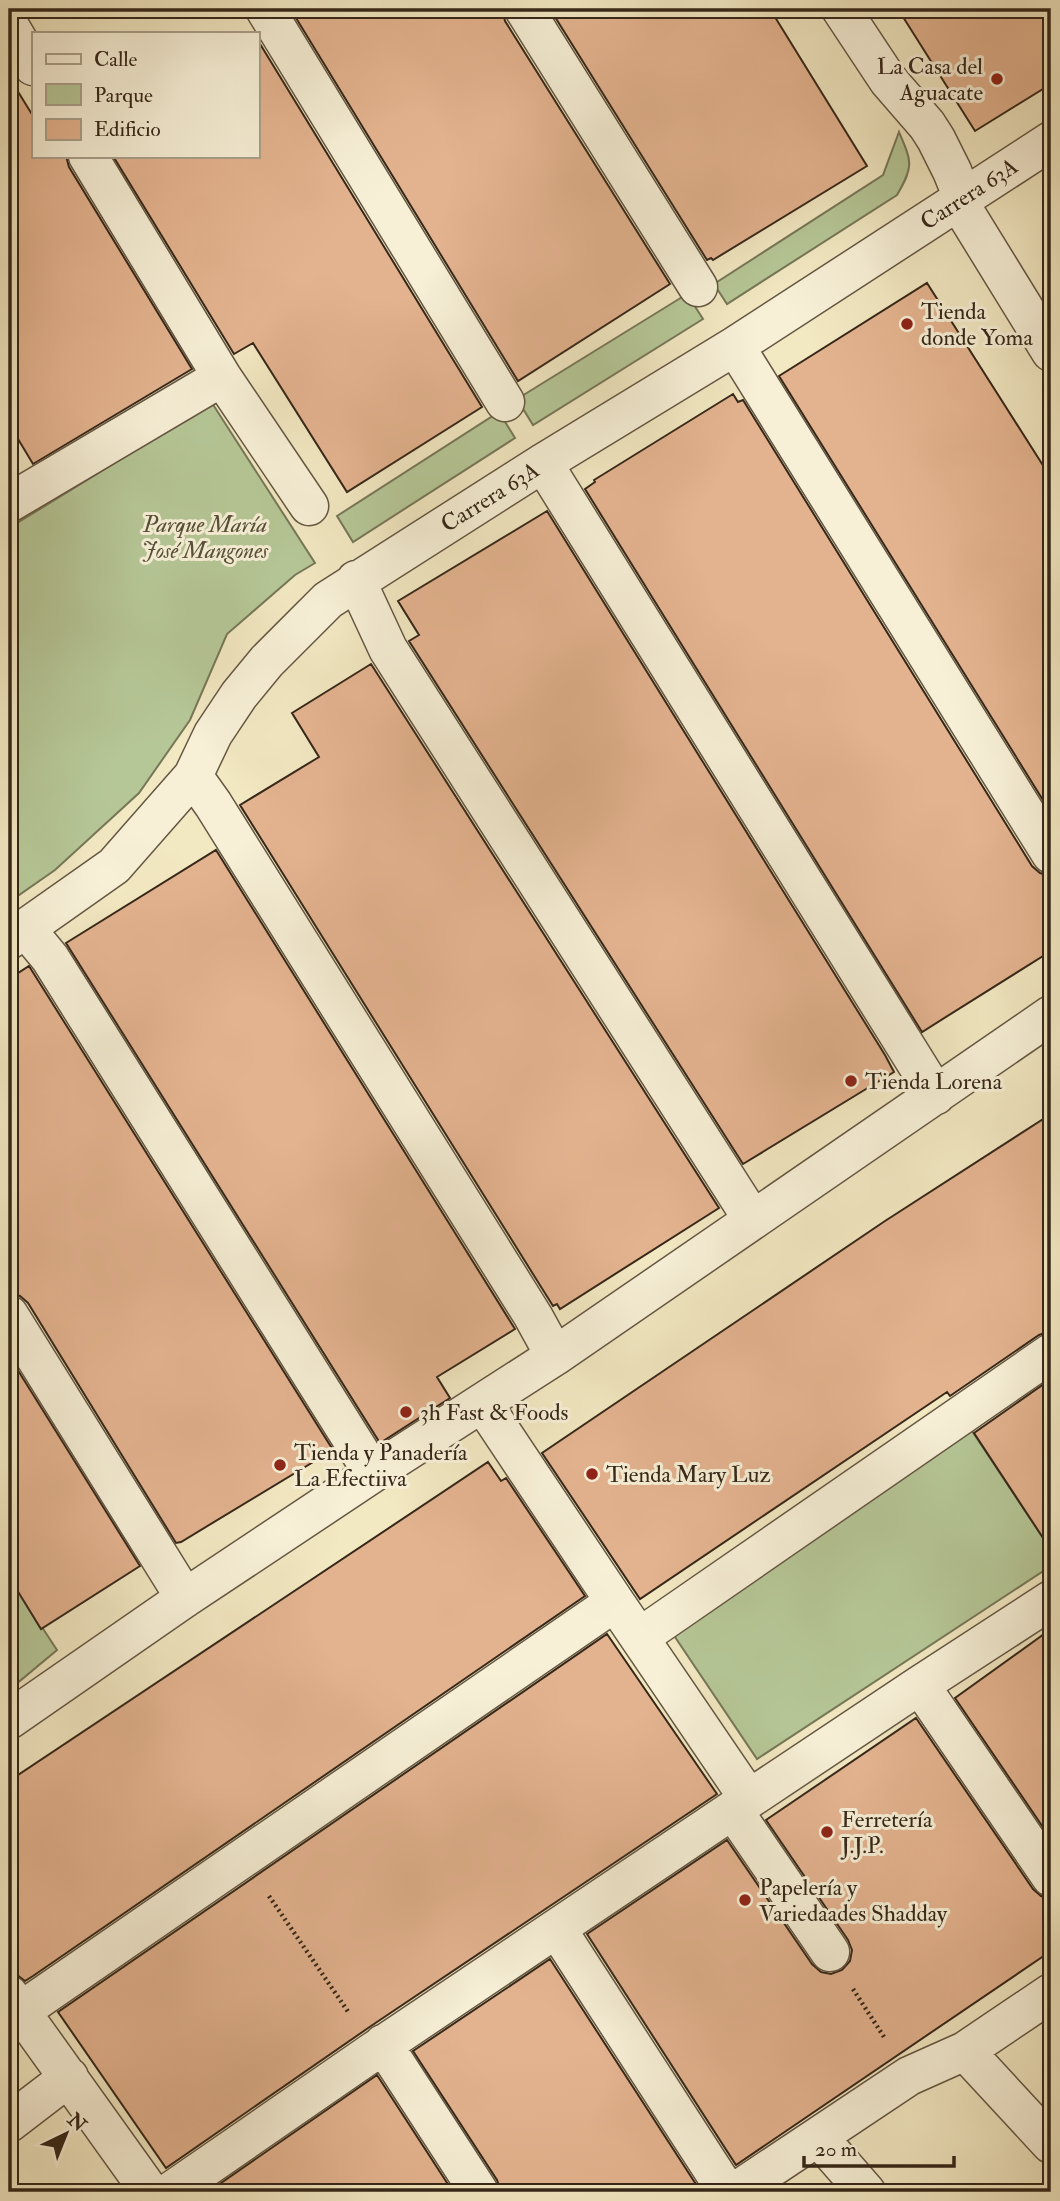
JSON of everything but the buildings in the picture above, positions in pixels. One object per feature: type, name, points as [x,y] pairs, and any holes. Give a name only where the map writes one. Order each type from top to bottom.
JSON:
[{"type":"street","points":[[265,9],[505,402]]},
{"type":"street","points":[[524,9],[698,287]]},
{"type":"street","points":[[841,9],[888,80],[921,117],[936,139],[952,171],[960,199],[1051,352]]},
{"type":"street","points":[[9,25],[32,64]]},
{"type":"street","name":"Carrera 63A","points":[[18,935],[114,866],[193,776],[213,734],[246,687],[267,661],[328,600],[543,463],[735,346],[1051,141]]},
{"type":"street","points":[[89,158],[222,377],[310,506]]},
{"type":"street","points":[[735,346],[1051,854]]},
{"type":"street","points":[[11,495],[222,377]]},
{"type":"street","points":[[543,463],[936,1095]]},
{"type":"street","points":[[356,580],[388,649],[752,1220]]},
{"type":"street","points":[[193,776],[497,1258],[555,1356]]},
{"type":"street","points":[[18,935],[50,958],[373,1473]]},
{"type":"street","points":[[9,1720],[185,1598],[555,1356],[1051,1014]]},
{"type":"street","points":[[9,1315],[185,1598]]},
{"type":"street","points":[[640,1637],[1051,1353]]},
{"type":"street","points":[[483,1404],[640,1637],[830,1952]]},
{"type":"street","points":[[170,2192],[741,1804],[1051,1601]]},
{"type":"street","points":[[150,2192],[15,2003],[243,1858],[615,1602]]},
{"type":"street","points":[[920,1685],[1051,1877]]},
{"type":"street","points":[[557,1929],[727,2192]]},
{"type":"street","points":[[735,2192],[909,2076],[965,2051],[1051,1993]]},
{"type":"street","points":[[379,2048],[479,2192]]},
{"type":"street","points":[[965,2051],[1051,2144]]},
{"type":"street","points":[[9,2123],[69,2077]]},
{"type":"street","points":[[819,2138],[866,2192]]},
{"type":"path","points":[[243,1858],[379,2048]]},
{"type":"path","points":[[830,1952],[909,2076]]},
{"type":"green space","points":[[899,132],[909,157],[909,170],[897,195],[727,304],[714,284],[883,175]]},
{"type":"green space","points":[[687,294],[703,319],[533,425],[517,399]]},
{"type":"green space","name":"Parque María José Mangones","points":[[212,403],[315,563],[295,575],[227,634],[190,720],[139,793],[55,870],[9,902],[9,528]]},
{"type":"green space","points":[[499,412],[515,438],[353,542],[337,516]]},
{"type":"green space","points":[[972,1431],[1051,1550],[1051,1566],[757,1759],[671,1631]]},
{"type":"green space","points":[[9,1577],[57,1650],[9,1690]]},
{"type":"place","name":"La Casa del Aguacate","points":[[997,79]]},
{"type":"place","name":"Tienda donde Yoma","points":[[907,324]]},
{"type":"place","name":"Tienda Lorena","points":[[851,1081]]},
{"type":"place","name":"3h Fast & Foods","points":[[406,1412]]},
{"type":"place","name":"Tienda y Panadería La Efectiiva","points":[[280,1465]]},
{"type":"place","name":"Tienda Mary Luz","points":[[592,1474]]},
{"type":"place","name":"Ferretería J.J.P.","points":[[827,1832]]},
{"type":"place","name":"Papelería y Variedaades Shadday","points":[[745,1900]]}]
